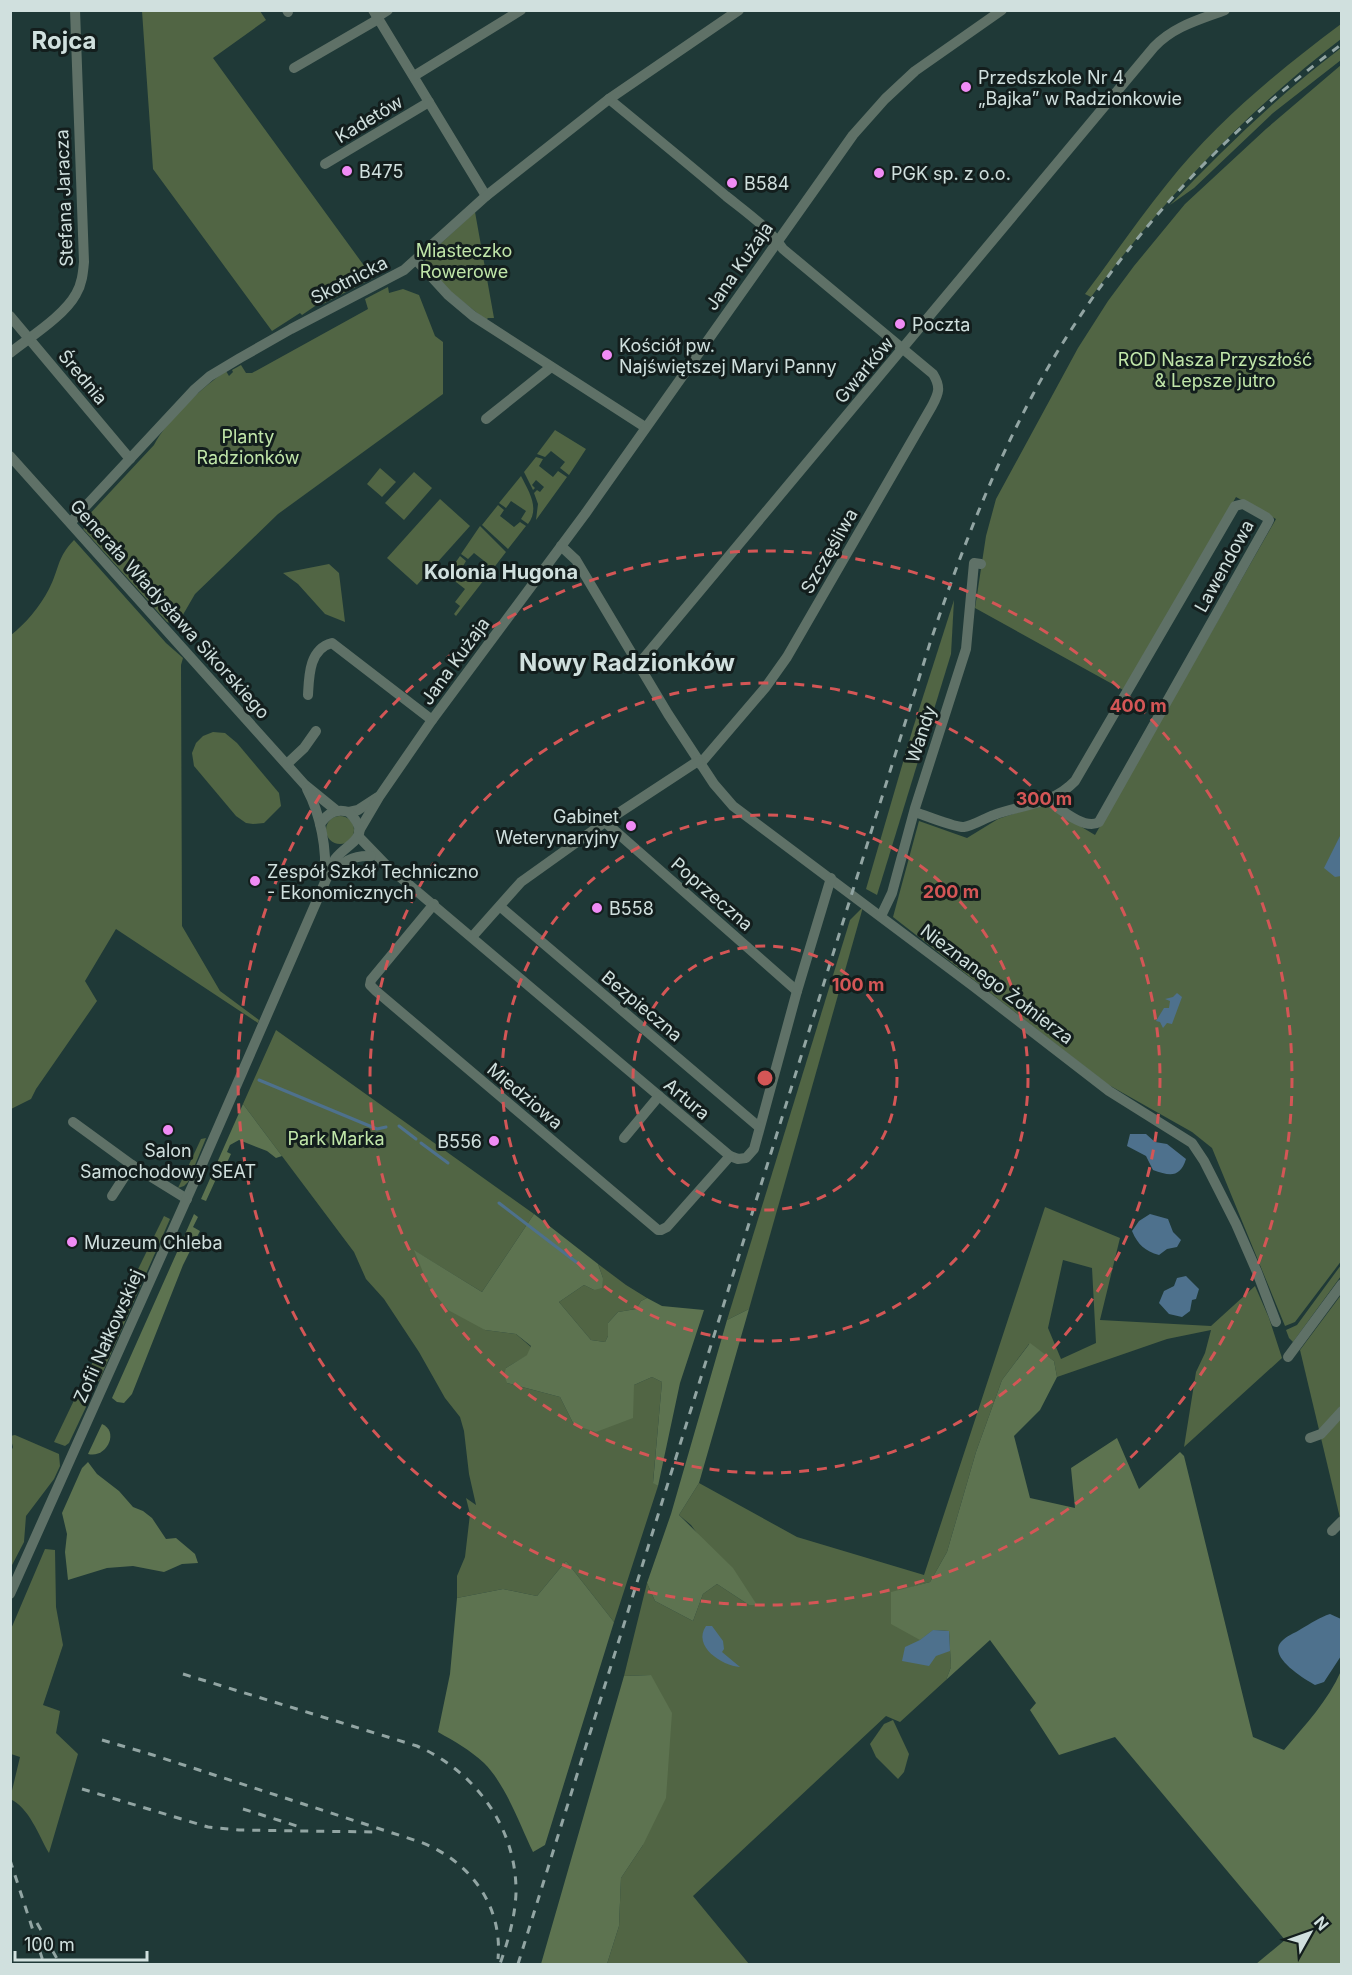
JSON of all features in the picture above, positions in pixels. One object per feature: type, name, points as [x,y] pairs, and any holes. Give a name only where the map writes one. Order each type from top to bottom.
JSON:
[{"type":"street","name":"Stefana Jaracza","points":[[10,353],[67,306],[76,294],[82,278],[84,262],[75,10]]},
{"type":"street","points":[[294,68],[375,21],[375,14],[388,10]]},
{"type":"street","points":[[414,76],[521,10]]},
{"type":"street","name":"Skotnicka","points":[[71,522],[195,389],[210,376],[291,329],[399,273],[486,196],[609,99],[739,10]]},
{"type":"street","name":"Jana Kużaja","points":[[358,833],[379,797],[432,720],[561,546],[853,135],[885,99],[933,58],[1002,10]]},
{"type":"street","name":"Gwarków","points":[[638,665],[1154,47],[1172,31],[1225,10]]},
{"type":"street","name":"Kadetów","points":[[375,14],[486,196]]},
{"type":"street","name":"Szczęśliwa","points":[[472,937],[521,882],[605,822],[699,762],[765,688],[779,669],[939,392],[939,384],[933,374],[783,249],[778,240],[676,152],[609,99]]},
{"type":"street","name":"Kadetów","points":[[326,164],[429,102]]},
{"type":"street","points":[[416,260],[461,307],[645,427]]},
{"type":"street","name":"Średnia","points":[[10,316],[130,459]]},
{"type":"street","points":[[486,419],[550,367]]},
{"type":"street","name":"Generała Władysława Sikorskiego","points":[[10,456],[286,764],[306,785],[337,811]]},
{"type":"street","name":"Lawendowa","points":[[915,812],[963,827],[1063,793],[1075,781],[1235,507],[1243,504],[1266,517],[1269,520],[1267,524],[1099,822],[1094,825],[1084,824],[1047,800]]},
{"type":"street","name":"Nieznanego Żołnierza","points":[[561,546],[576,560],[699,762],[733,806],[831,878],[1109,1091],[1192,1143],[1204,1161],[1236,1224],[1276,1322]]},
{"type":"street","name":"Wandy","points":[[881,916],[892,893],[966,649],[975,563],[981,564]]},
{"type":"street","name":"Jana Kużaja","points":[[308,695],[311,662],[326,645],[332,643],[432,720]]},
{"type":"street","points":[[286,764],[316,732]]},
{"type":"street","points":[[306,785],[320,824],[326,864],[321,893]]},
{"type":"street","name":"Jana Kużaja","points":[[349,812],[358,810],[379,797]]},
{"type":"street","points":[[320,824],[330,813],[337,811],[349,812],[358,823],[358,833],[348,848],[335,859],[321,893]]},
{"type":"street","name":"Poprzeczna","points":[[605,822],[797,991]]},
{"type":"street","name":"Artura","points":[[358,833],[387,866]]},
{"type":"street","points":[[321,837],[330,846],[340,850],[348,848]]},
{"type":"street","name":"Artura","points":[[348,848],[371,856],[387,866],[730,1156]]},
{"type":"street","points":[[321,893],[340,865],[357,856],[371,856]]},
{"type":"street","points":[[730,1156],[742,1159],[750,1155],[754,1149],[797,991],[831,878]]},
{"type":"street","name":"Zofii Nałkowskiej","points":[[10,1594],[321,893]]},
{"type":"street","name":"Miedziowa","points":[[434,904],[371,980],[371,987],[660,1231],[667,1227],[730,1156]]},
{"type":"street","name":"Bezpieczna","points":[[503,909],[759,1127]]},
{"type":"street","points":[[624,1138],[659,1096]]},
{"type":"street","points":[[73,1122],[132,1165],[187,1199]]},
{"type":"street","points":[[112,1196],[132,1165]]},
{"type":"street","points":[[1288,1357],[1341,1284]]},
{"type":"street","points":[[1310,1438],[1321,1434],[1341,1411]]},
{"type":"street","points":[[1332,1531],[1341,1521]]},
{"type":"green space","points":[[142,11],[260,11],[266,20],[213,58],[373,278],[323,304],[318,304],[302,315],[300,313],[272,331],[153,169]]},
{"type":"green space","points":[[1341,24],[1341,39],[1271,97],[1238,128],[1147,226],[1091,297],[1085,294],[1156,198],[1206,139],[1271,79]]},
{"type":"green space","points":[[1341,48],[1341,60],[1273,113],[1194,188],[1170,205],[1252,123]]},
{"type":"green space","name":"ROD Nasza Przyszłość & Lepsze jutro","points":[[1341,65],[1342,1260],[1295,1322],[1285,1326],[1212,1148],[1192,1132],[1107,1084],[893,917],[919,821],[967,838],[998,819],[1043,804],[1095,835],[1276,519],[1236,497],[1125,691],[975,608],[986,536],[996,499],[1078,348],[1108,301],[1185,204],[1266,129]]},
{"type":"green space","name":"Miasteczko Rowerowe","points":[[475,212],[494,318],[486,320],[447,289],[425,262],[426,257]]},
{"type":"green space","name":"Planty Radzionków","points":[[388,287],[389,293],[403,289],[419,295],[435,336],[443,342],[443,394],[278,514],[195,594],[177,625],[167,622],[83,529],[85,519],[154,445],[176,415],[196,395],[226,371],[229,376],[232,370],[241,365],[246,373],[252,373],[368,309],[365,299]]},
{"type":"green space","points":[[555,430],[586,449],[569,475],[560,468],[565,462],[551,451],[545,457],[537,454]]},
{"type":"green space","points":[[536,457],[543,459],[539,466],[553,477],[558,471],[567,477],[536,520],[538,504],[534,493],[537,490],[540,492],[544,487],[536,480],[532,485],[535,488],[533,490],[524,472]]},
{"type":"green space","points":[[380,468],[396,482],[382,497],[367,484]]},
{"type":"green space","points":[[414,472],[432,488],[404,520],[385,503]]},
{"type":"green space","points":[[521,476],[533,506],[528,524],[521,519],[526,511],[511,501],[506,508],[499,503]]},
{"type":"green space","points":[[440,499],[470,526],[417,585],[387,558]]},
{"type":"green space","points":[[498,505],[504,510],[500,516],[514,527],[520,522],[526,526],[508,549],[482,525]]},
{"type":"green space","points":[[480,526],[506,552],[489,574],[484,570],[488,564],[474,553],[468,559],[461,554]]},
{"type":"green space","points":[[74,540],[166,643],[183,658],[181,665],[182,926],[220,991],[259,1020],[258,1023],[116,929],[85,981],[97,1001],[31,1099],[11,1109],[10,636],[41,603],[61,558]]},
{"type":"green space","points":[[460,556],[466,561],[462,568],[477,579],[482,573],[487,576],[456,616],[454,614],[460,606],[455,602],[465,589],[447,575]]},
{"type":"green space","points":[[329,564],[339,573],[345,622],[325,614],[298,584],[283,573]]},
{"type":"green space","points":[[954,600],[951,654],[877,895],[866,889],[913,728]]},
{"type":"green space","points":[[213,732],[225,733],[237,743],[279,793],[281,806],[264,823],[246,823],[236,816],[194,766],[192,753],[196,743],[203,736]]},
{"type":"green space","points":[[340,816],[350,820],[354,830],[350,840],[340,844],[330,840],[326,830],[330,820]]},
{"type":"green space","points":[[863,907],[749,1309],[727,1320],[850,920]]},
{"type":"green space","name":"Park Marka","points":[[276,1030],[534,1214],[482,1292],[415,1251],[485,1330],[516,1334],[531,1347],[528,1355],[506,1368],[507,1383],[560,1397],[574,1425],[634,1385],[652,1377],[662,1382],[653,1482],[658,1486],[614,1622],[566,1561],[537,1596],[503,1589],[457,1598],[457,1576],[465,1557],[470,1514],[466,1498],[476,1505],[460,1417],[445,1398],[419,1352],[384,1299],[366,1279],[354,1252],[243,1104]]},
{"type":"green space","points":[[243,1104],[282,1156],[276,1158],[267,1151],[239,1140],[230,1145],[227,1152],[231,1154],[224,1169],[221,1168],[206,1201],[201,1199]]},
{"type":"green space","points":[[206,1138],[188,1182],[178,1188],[201,1139]]},
{"type":"green space","points":[[1045,1207],[1120,1238],[1100,1320],[1211,1326],[1255,1286],[1269,1318],[1282,1358],[1184,1447],[1196,1372],[1205,1353],[1211,1330],[1167,1339],[1057,1377],[1054,1361],[1029,1344],[1002,1380],[976,1452],[947,1552],[930,1582],[891,1593],[933,1630],[949,1631],[951,1667],[946,1680],[900,1722],[886,1716],[693,1896],[749,1964],[607,1964],[619,1926],[621,1878],[643,1845],[651,1675],[624,1676],[647,1583],[655,1601],[693,1621],[703,1594],[717,1584],[749,1605],[691,1525],[679,1515],[699,1483],[797,1537],[924,1575]],"holes":[[[1063,1260],[1092,1268],[1096,1343],[1061,1359],[1048,1328]]]},
{"type":"green space","points":[[194,1214],[198,1217],[193,1227],[200,1231],[183,1265],[132,1394],[124,1403],[117,1402],[112,1398]]},
{"type":"green space","points":[[534,1214],[598,1264],[603,1278],[602,1288],[594,1290],[584,1285],[559,1302],[591,1340],[605,1342],[608,1336],[608,1323],[618,1312],[636,1309],[641,1301],[647,1298],[662,1306],[704,1310],[680,1383],[658,1486],[653,1483],[662,1382],[652,1377],[634,1385],[633,1418],[596,1432],[574,1425],[560,1397],[507,1383],[504,1375],[506,1368],[527,1355],[531,1346],[516,1334],[485,1330],[448,1310],[429,1287],[414,1250],[482,1292]]},
{"type":"green space","points":[[164,1216],[170,1219],[99,1381],[94,1384],[82,1384]]},
{"type":"green space","points":[[598,1264],[647,1298],[641,1301],[636,1309],[618,1312],[608,1323],[608,1336],[605,1342],[591,1340],[559,1302],[584,1285],[594,1290],[603,1278]]},
{"type":"green space","points":[[1341,1265],[1341,1276],[1293,1342],[1286,1330],[1297,1325]]},
{"type":"green space","points":[[1341,1295],[1341,1522],[1300,1350]]},
{"type":"green space","points":[[749,1309],[699,1483],[679,1515],[733,1568],[757,1605],[749,1605],[717,1584],[703,1594],[693,1621],[655,1601],[647,1583],[671,1514],[727,1320]]},
{"type":"green space","points":[[1030,1343],[1054,1361],[1057,1377],[1040,1410],[1014,1436],[1030,1498],[1075,1508],[1071,1468],[1117,1438],[1139,1489],[1180,1452],[1184,1456],[1253,1737],[1284,1750],[1323,1703],[1341,1671],[1341,1964],[1256,1964],[1285,1940],[1115,1737],[1059,1755],[1030,1710],[1036,1703],[990,1640],[946,1680],[951,1667],[949,1631],[933,1630],[920,1640],[891,1624],[891,1592],[930,1582],[947,1552],[976,1452],[1002,1380]]},
{"type":"green space","points":[[78,1392],[85,1400],[86,1407],[69,1443],[65,1446],[54,1442]]},
{"type":"green space","points":[[102,1424],[110,1433],[108,1444],[100,1453],[88,1454]]},
{"type":"green space","points":[[15,1435],[59,1454],[60,1466],[54,1479],[26,1516],[24,1542],[11,1567],[10,1454],[13,1447],[10,1436]]},
{"type":"green space","points":[[88,1462],[97,1474],[119,1491],[133,1507],[152,1518],[166,1539],[176,1538],[195,1554],[198,1563],[182,1564],[164,1572],[133,1566],[107,1568],[68,1580],[65,1552],[67,1534],[62,1513],[82,1468]]},
{"type":"green space","points":[[45,1549],[55,1550],[56,1607],[63,1645],[43,1705],[60,1711],[56,1733],[78,1754],[49,1853],[23,1808],[10,1799],[20,1757],[11,1754],[11,1629]]},
{"type":"green space","points":[[566,1561],[614,1622],[545,1845],[533,1852],[512,1806],[492,1772],[473,1754],[438,1732],[450,1674],[457,1598],[503,1589],[537,1596]]},
{"type":"green space","points":[[651,1675],[672,1713],[666,1798],[643,1845],[621,1878],[619,1926],[607,1964],[541,1964],[624,1676]]},
{"type":"green space","points":[[893,1720],[909,1754],[904,1772],[898,1779],[876,1757],[870,1744],[884,1724]]},
{"type":"water","points":[[1341,834],[1341,876],[1335,877],[1324,868]]},
{"type":"water","points":[[1177,993],[1182,997],[1172,1024],[1167,1023],[1163,1028],[1160,1022],[1156,1021],[1164,1008],[1169,1008],[1170,1001],[1165,999]]},
{"type":"water","points":[[1130,1134],[1146,1134],[1155,1142],[1167,1144],[1186,1159],[1181,1170],[1169,1174],[1153,1170],[1146,1156],[1127,1146]]},
{"type":"water","points":[[1150,1214],[1168,1219],[1173,1232],[1181,1240],[1177,1247],[1167,1249],[1159,1255],[1139,1244],[1132,1231],[1139,1221]]},
{"type":"water","points":[[1186,1276],[1199,1289],[1196,1299],[1192,1300],[1190,1311],[1182,1317],[1169,1314],[1159,1303],[1164,1291],[1174,1286],[1177,1278]]},
{"type":"water","points":[[1330,1614],[1341,1619],[1341,1656],[1324,1682],[1315,1685],[1283,1660],[1278,1648],[1288,1636]]},
{"type":"water","points":[[706,1626],[712,1626],[723,1641],[722,1652],[740,1667],[718,1659],[706,1647],[703,1633]]},
{"type":"water","points":[[933,1630],[949,1631],[950,1651],[936,1656],[929,1666],[902,1661],[905,1647],[920,1640]]},
{"type":"waterway","points":[[259,1080],[377,1129],[386,1127]]},
{"type":"waterway","points":[[399,1126],[416,1139]]},
{"type":"waterway","points":[[421,1143],[448,1163]]},
{"type":"waterway","points":[[499,1203],[584,1268]]},
{"type":"railway","points":[[518,1964],[930,643],[963,550],[988,489],[1015,429],[1059,348],[1128,251],[1207,161],[1250,120],[1342,44]]},
{"type":"railway","points":[[183,1674],[417,1746],[457,1770],[489,1804],[509,1846],[516,1893],[508,1938],[500,1964]]},
{"type":"railway","points":[[102,1740],[420,1842],[438,1850],[468,1873],[488,1903],[495,1920],[498,1959]]},
{"type":"railway","points":[[82,1789],[208,1827],[239,1830],[374,1832]]},
{"type":"railway","points":[[243,1809],[297,1826]]},
{"type":"railway","points":[[10,1860],[44,1964]]},
{"type":"railway","points":[[37,1923],[60,1964]]},
{"type":"place","name":"Przedszkole Nr 4 „Bajka” w Radzionkowie","points":[[966,87]]},
{"type":"place","name":"B475","points":[[347,171]]},
{"type":"place","name":"PGK sp. z o.o.","points":[[879,173]]},
{"type":"place","name":"B584","points":[[732,183]]},
{"type":"place","name":"Poczta","points":[[900,324]]},
{"type":"place","name":"Kościół pw. Najświętszej Maryi Panny","points":[[607,355]]},
{"type":"place","name":"Gabinet Weterynaryjny","points":[[631,826]]},
{"type":"place","name":"Zespół Szkół Techniczno - Ekonomicznych","points":[[255,881]]},
{"type":"place","name":"B558","points":[[597,908]]},
{"type":"place","name":"Salon Samochodowy SEAT","points":[[168,1130]]},
{"type":"place","name":"B556","points":[[494,1141]]},
{"type":"place","name":"Muzeum Chleba","points":[[72,1242]]},
{"type":"district","name":"Rojca","points":[[64,40]]},
{"type":"district","name":"Kolonia Hugona","points":[[501,572]]},
{"type":"district","name":"Nowy Radzionków","points":[[627,662]]}]
